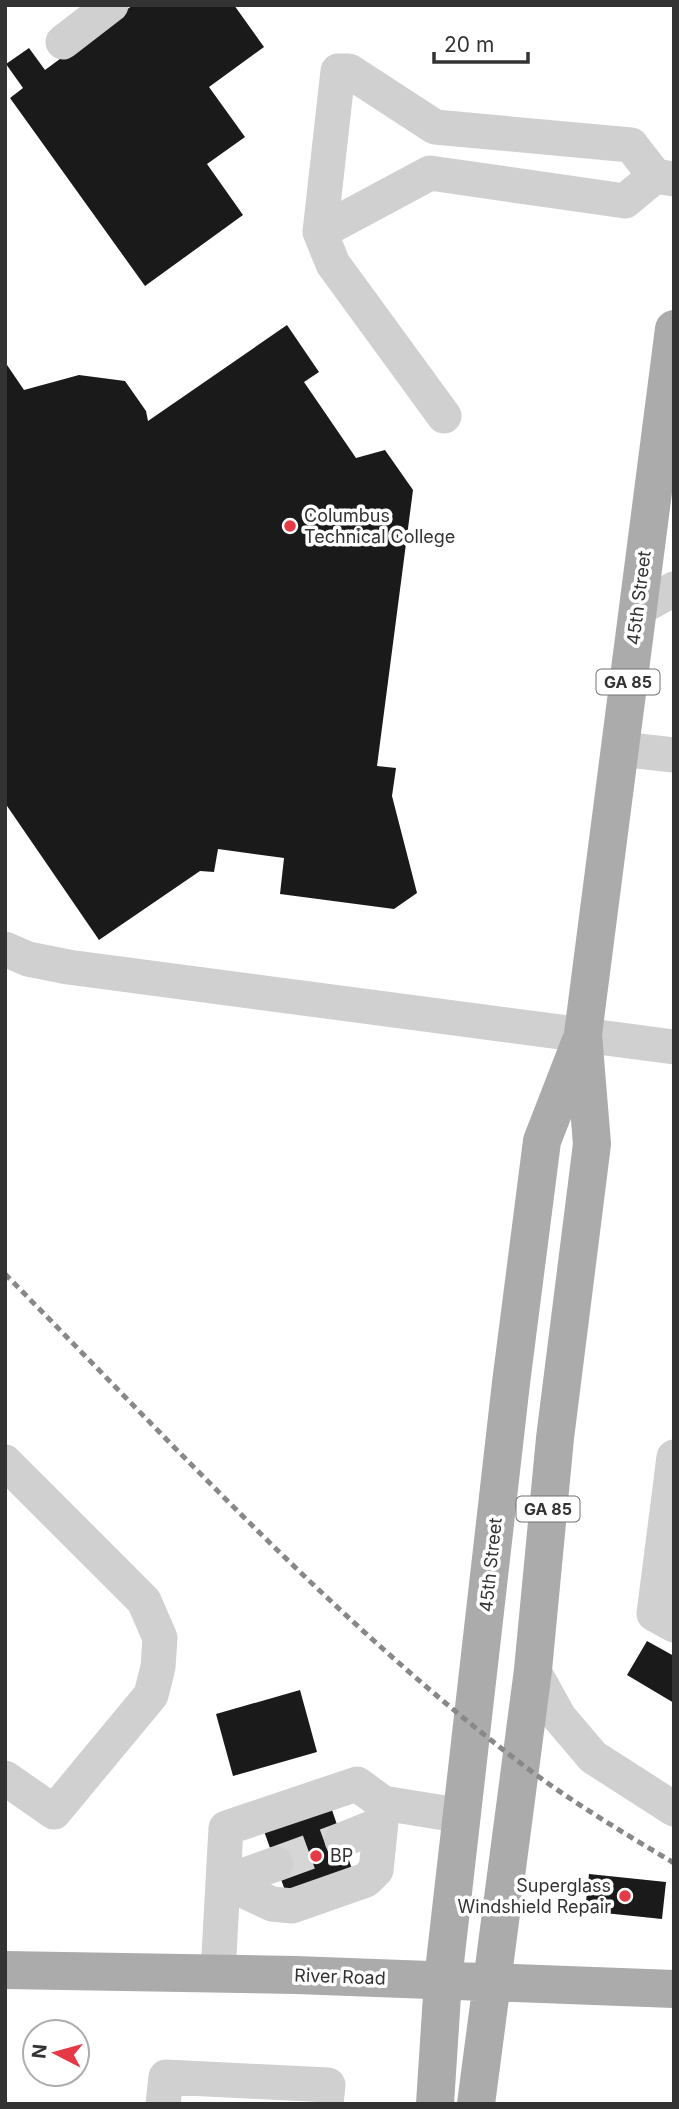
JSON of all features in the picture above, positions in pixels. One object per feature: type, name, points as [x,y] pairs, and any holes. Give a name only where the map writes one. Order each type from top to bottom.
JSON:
[{"type":"main road","name":"45th Street","points":[[476,2104],[533,1670],[555,1438],[592,1144],[583,1034],[638,608],[666,447],[674,329]]},
{"type":"main road","name":"45th Street","points":[[435,2104],[443,1980],[510,1383],[542,1141],[583,1034]]},
{"type":"main road","name":"River Road","points":[[5,1970],[218,1973],[674,1989]]},
{"type":"street","points":[[63,41],[111,5]]},
{"type":"street","points":[[320,232],[430,173],[625,201],[664,178],[631,145],[435,127],[349,71],[338,71],[320,232],[333,264],[444,416]]},
{"type":"street","points":[[638,608],[674,589]]},
{"type":"street","points":[[620,749],[674,755]]},
{"type":"street","points":[[5,949],[28,959],[68,967],[674,1047]]},
{"type":"street","points":[[674,1457],[654,1614],[674,1625]]},
{"type":"street","points":[[5,1462],[144,1601],[160,1638],[159,1667],[151,1695],[54,1812],[5,1778]]},
{"type":"street","points":[[533,1670],[559,1717],[593,1757],[674,1810]]},
{"type":"street","points":[[218,1973],[226,1828],[357,1784],[381,1814],[376,1870],[366,1880],[292,1906],[272,1904],[225,1882]]},
{"type":"street","points":[[342,1840],[381,1814],[463,1816]]},
{"type":"street","points":[[225,1882],[276,1864]]},
{"type":"street","points":[[163,2104],[166,2077],[268,2093],[328,2085],[326,2104]]},
{"type":"building","points":[[133,5],[234,5],[264,47],[209,87],[245,137],[207,164],[243,215],[145,286],[10,98],[23,88],[6,64],[29,48],[45,70]]},
{"type":"building","points":[[287,325],[319,372],[304,382],[356,458],[385,450],[413,490],[377,766],[396,768],[392,796],[417,893],[394,909],[280,894],[284,858],[218,849],[214,872],[200,871],[99,940],[5,803],[5,362],[24,390],[79,375],[125,381],[146,411],[148,421]]},
{"type":"building","points":[[647,1641],[674,1656],[674,1703],[627,1675]]},
{"type":"building","points":[[300,1690],[317,1752],[233,1776],[216,1714]]},
{"type":"building","points":[[331,1807],[354,1875],[288,1899],[264,1831]]},
{"type":"building","name":"Superglass Windshield Repair","points":[[589,1874],[666,1882],[662,1919],[585,1911]]},
{"type":"tunnel","points":[[276,1864],[342,1840]]},
{"type":"railway","points":[[5,1274],[254,1527],[383,1649],[450,1707],[537,1776],[674,1863]]},
{"type":"place","name":"Columbus Technical College","points":[[290,526]]},
{"type":"place","name":"BP","points":[[316,1856]]},
{"type":"place","name":"Superglass Windshield Repair","points":[[625,1896]]}]
